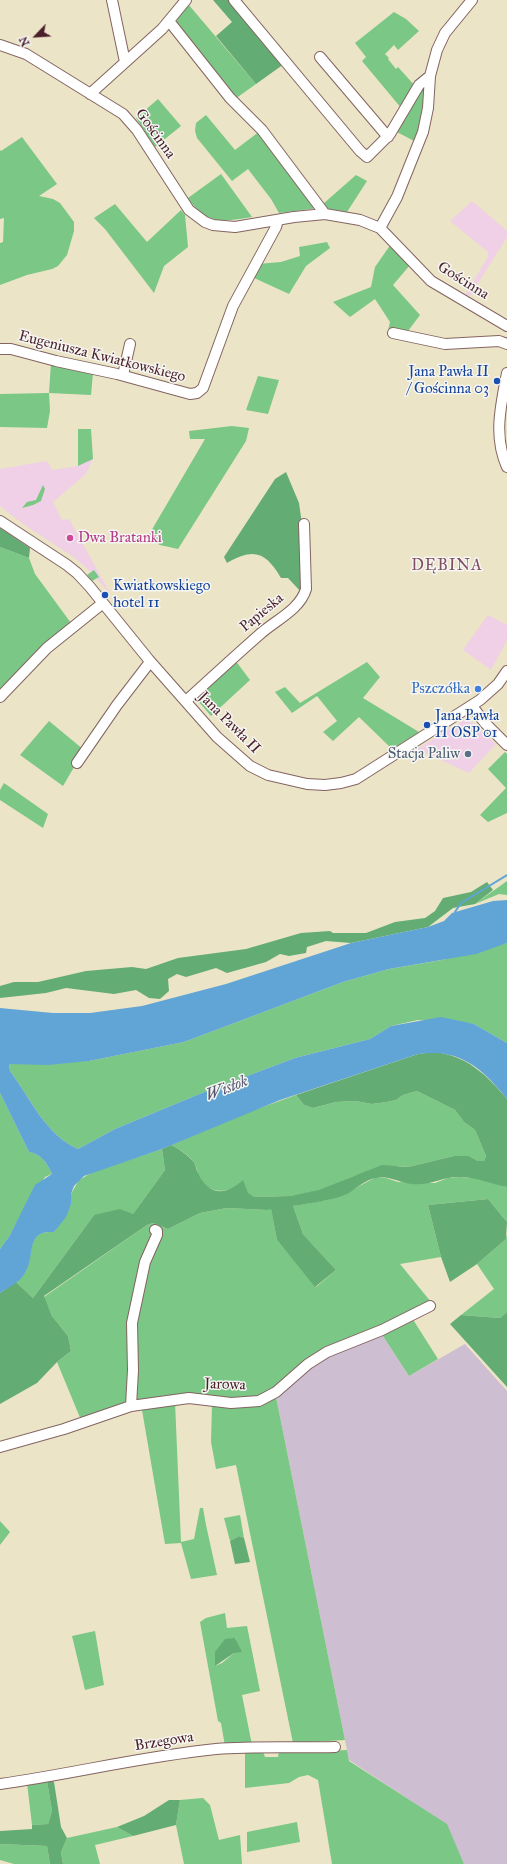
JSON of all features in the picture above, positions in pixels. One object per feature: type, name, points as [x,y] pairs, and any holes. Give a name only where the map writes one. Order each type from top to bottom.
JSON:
[{"type":"street","points":[[112,0],[125,62]]},
{"type":"street","points":[[90,94],[169,21],[186,0]]},
{"type":"street","points":[[234,0],[360,151],[368,157],[388,136],[418,85],[430,76]]},
{"type":"street","points":[[380,228],[397,197],[423,132],[428,108],[430,76],[440,41],[472,0]]},
{"type":"street","points":[[169,21],[230,98],[262,130],[325,214]]},
{"type":"street","name":"Gościnna","points":[[0,45],[26,54],[115,108],[130,121],[182,201],[196,217],[213,225],[223,227],[325,214],[360,220],[380,228],[431,281],[507,326]]},
{"type":"street","points":[[320,57],[388,136]]},
{"type":"street","name":"Eugeniusza Kwiatkowskiego","points":[[0,348],[123,375],[190,394],[197,393],[203,388],[233,306],[276,227],[278,220]]},
{"type":"street","points":[[393,333],[445,344],[499,340],[507,344]]},
{"type":"street","points":[[123,375],[130,344]]},
{"type":"street","points":[[507,373],[498,434],[500,448],[507,467]]},
{"type":"street","points":[[0,521],[68,565],[90,587],[149,661],[77,763]]},
{"type":"street","name":"Papieska","points":[[186,701],[266,629],[283,617],[304,595],[306,589],[304,524]]},
{"type":"street","points":[[0,697],[41,654],[103,603]]},
{"type":"street","name":"Jana Pawła II","points":[[149,661],[218,737],[250,766],[268,775],[287,781],[325,785],[341,783],[361,776],[472,706],[492,690],[507,671]]},
{"type":"street","points":[[472,706],[485,723],[507,745]]},
{"type":"street","points":[[131,1406],[133,1370],[132,1323],[145,1262],[157,1235],[157,1231],[155,1230]]},
{"type":"street","name":"Jarowa","points":[[0,1447],[64,1429],[131,1406],[189,1398],[231,1402],[259,1400],[276,1392],[308,1364],[327,1352],[382,1330],[430,1306]]},
{"type":"street","name":"Brzegowa","points":[[0,1784],[71,1774],[158,1757],[218,1749],[335,1747]]},
{"type":"shaded area","points":[[472,201],[507,231],[507,237],[468,299],[464,297],[488,257],[488,252],[450,221]]},
{"type":"shaded area","points":[[93,459],[86,474],[53,502],[62,520],[69,519],[111,595],[91,572],[75,558],[23,524],[0,506],[0,469],[47,461],[52,470],[78,466]]},
{"type":"shaded area","points":[[488,615],[507,625],[507,640],[491,670],[463,650]]},
{"type":"shaded area","points":[[467,718],[496,744],[469,773],[417,749]]},
{"type":"shaded area","points":[[381,1333],[409,1376],[465,1344],[507,1391],[507,1864],[464,1864],[446,1824],[349,1760],[276,1397],[308,1368]]},
{"type":"green space","points":[[213,0],[231,0],[284,64],[256,84],[216,36],[232,22]]},
{"type":"green space","points":[[188,4],[256,84],[235,99],[175,23]]},
{"type":"green space","points":[[394,12],[406,19],[419,31],[398,50],[394,45],[385,54],[396,69],[398,67],[416,87],[402,109],[362,61],[366,57],[355,43]]},
{"type":"green space","points":[[427,82],[425,111],[416,142],[395,131]]},
{"type":"green space","points":[[158,99],[181,126],[155,147],[136,118]]},
{"type":"green space","points":[[206,115],[235,150],[260,131],[318,208],[279,213],[271,199],[248,169],[232,181],[197,138],[195,131],[196,123]]},
{"type":"green space","points":[[22,137],[57,184],[39,196],[53,199],[60,203],[74,222],[74,231],[67,255],[58,266],[0,285],[0,243],[3,242],[4,218],[0,219],[0,150],[1,151]]},
{"type":"green space","points":[[221,174],[252,217],[232,220],[216,220],[202,213],[188,198]]},
{"type":"green space","points":[[356,175],[367,181],[347,212],[325,208],[323,204]]},
{"type":"green space","points":[[115,204],[147,242],[181,210],[185,215],[188,247],[164,266],[154,293],[105,229],[94,218]]},
{"type":"green space","points":[[327,242],[330,248],[306,266],[289,294],[252,277],[258,264],[281,262],[300,256],[299,247]]},
{"type":"green space","points":[[391,244],[410,265],[393,285],[420,315],[402,339],[387,335],[390,322],[375,299],[350,317],[333,302],[371,287],[375,267]]},
{"type":"green space","points":[[51,363],[93,373],[91,395],[49,393]]},
{"type":"green space","points":[[258,376],[279,380],[268,414],[246,410]]},
{"type":"green space","points":[[49,393],[50,411],[47,428],[0,427],[0,394]]},
{"type":"green space","points":[[232,426],[249,428],[246,441],[178,549],[160,545],[147,538],[205,439],[190,439],[189,431]]},
{"type":"green space","points":[[78,429],[91,429],[93,459],[78,466]]},
{"type":"green space","points":[[286,472],[299,503],[302,524],[302,593],[288,578],[281,578],[270,563],[259,555],[245,555],[227,563],[224,557],[275,479]]},
{"type":"green space","points":[[43,485],[45,489],[41,501],[22,508],[27,502],[36,500]]},
{"type":"green space","points":[[0,528],[30,548],[29,558],[0,547]]},
{"type":"green space","points":[[0,547],[29,558],[35,574],[71,623],[0,692]]},
{"type":"green space","points":[[94,570],[99,577],[92,581],[87,575]]},
{"type":"green space","points":[[235,660],[250,680],[211,716],[199,702],[197,695]]},
{"type":"green space","points":[[367,662],[380,677],[363,698],[419,732],[392,749],[359,717],[333,741],[323,732],[337,721],[317,696],[292,713],[275,692],[285,687],[300,703]]},
{"type":"green space","points":[[49,721],[84,750],[63,786],[20,755]]},
{"type":"green space","points":[[505,752],[507,754],[507,813],[488,822],[480,815],[506,788],[488,769]]},
{"type":"green space","points":[[4,783],[48,814],[43,828],[0,800],[0,790]]},
{"type":"green space","points":[[507,881],[507,895],[499,894],[475,904]]},
{"type":"green space","points":[[487,882],[493,890],[475,904],[453,908],[428,927],[351,943],[326,941],[307,947],[306,953],[289,956],[280,954],[266,962],[227,973],[216,968],[186,977],[177,974],[168,979],[169,991],[160,999],[149,998],[136,990],[114,994],[66,988],[46,993],[0,998],[0,986],[14,982],[38,982],[86,971],[132,967],[146,969],[178,958],[246,949],[301,933],[330,931],[333,933],[366,933],[395,922],[425,918],[435,911],[443,898],[471,892]]},
{"type":"green space","points":[[507,943],[507,1043],[474,1024],[418,1020],[391,1026],[370,1039],[295,1058],[202,1093],[115,1129],[78,1149],[57,1135],[48,1125],[10,1071],[9,1064],[89,1061],[184,1042],[343,982],[389,969],[442,960]]},
{"type":"green space","points":[[434,1052],[456,1057],[466,1062],[484,1074],[507,1099],[507,1187],[466,1177],[448,1178],[425,1184],[412,1184],[380,1177],[369,1180],[347,1194],[341,1196],[320,1202],[293,1206],[303,1234],[336,1270],[315,1287],[277,1240],[271,1209],[227,1208],[200,1213],[168,1229],[153,1223],[147,1225],[44,1296],[52,1316],[68,1336],[71,1351],[57,1362],[37,1383],[0,1404],[0,1293],[16,1282],[33,1298],[94,1215],[120,1209],[133,1214],[165,1170],[162,1149],[171,1145],[180,1150],[194,1162],[202,1181],[213,1190],[224,1191],[230,1189],[243,1180],[248,1193],[254,1197],[290,1196],[319,1190],[382,1165],[408,1167],[454,1156],[469,1156],[478,1161],[484,1161],[486,1156],[475,1130],[464,1122],[455,1110],[417,1091],[403,1095],[396,1100],[387,1102],[372,1104],[355,1101],[336,1102],[313,1108],[304,1105],[296,1095],[418,1054]]},
{"type":"green space","points":[[417,1091],[455,1110],[464,1122],[475,1130],[486,1156],[484,1161],[478,1161],[469,1156],[454,1156],[408,1167],[399,1166],[352,1177],[319,1191],[290,1196],[254,1197],[234,1188],[222,1191],[213,1190],[201,1180],[192,1159],[184,1152],[171,1145],[249,1112],[296,1095],[304,1105],[313,1108],[336,1102],[355,1101],[372,1104],[387,1102],[396,1100],[403,1095]]},
{"type":"green space","points":[[0,1093],[29,1152],[40,1157],[48,1166],[52,1174],[45,1177],[0,1249]]},
{"type":"green space","points":[[162,1149],[165,1170],[133,1214],[94,1215],[33,1298],[16,1282],[25,1273],[28,1266],[34,1240],[38,1235],[45,1232],[54,1232],[71,1204],[71,1194],[79,1180],[93,1172]]},
{"type":"green space","points":[[376,1177],[386,1178],[398,1182],[435,1183],[448,1178],[475,1178],[507,1187],[507,1222],[488,1199],[428,1205],[441,1257],[400,1264],[431,1302],[308,1368],[276,1397],[345,1740],[293,1743],[236,1465],[216,1469],[211,1442],[212,1405],[201,1401],[175,1402],[181,1542],[194,1539],[200,1508],[203,1508],[217,1575],[191,1579],[181,1543],[165,1544],[142,1410],[127,1402],[81,1420],[57,1362],[71,1351],[68,1336],[52,1316],[44,1297],[147,1225],[153,1223],[168,1229],[200,1213],[227,1208],[267,1210],[271,1208],[277,1240],[316,1287],[336,1270],[303,1234],[293,1206],[327,1200],[345,1194]]},
{"type":"green space","points":[[488,1199],[507,1222],[506,1239],[477,1264],[450,1282],[441,1257],[428,1205]]},
{"type":"green space","points":[[507,1234],[507,1312],[500,1318],[461,1315],[494,1289],[477,1264],[506,1239]]},
{"type":"green space","points":[[507,1312],[507,1387],[450,1324],[461,1315],[500,1318]]},
{"type":"green space","points":[[412,1318],[438,1359],[409,1376],[381,1333]]},
{"type":"green space","points":[[240,1515],[244,1538],[239,1536],[230,1541],[224,1518]]},
{"type":"green space","points":[[0,1521],[10,1532],[0,1545]]},
{"type":"green space","points":[[239,1536],[244,1538],[250,1562],[235,1564],[230,1541]]},
{"type":"green space","points":[[225,1613],[227,1628],[247,1626],[260,1691],[242,1695],[252,1745],[225,1746],[221,1723],[218,1721],[200,1622],[206,1618]],"holes":[[[236,1638],[234,1653],[222,1663],[215,1666]]]},
{"type":"green space","points":[[95,1631],[104,1685],[85,1690],[72,1636]]},
{"type":"green space","points":[[235,1638],[242,1652],[234,1653],[215,1666],[215,1652],[225,1639]]},
{"type":"green space","points":[[279,1750],[314,1752],[347,1750],[349,1761],[447,1824],[464,1864],[332,1864],[318,1780],[308,1775],[299,1777],[289,1783],[245,1788],[245,1751],[263,1752],[265,1757],[278,1757]]},
{"type":"green space","points":[[51,1780],[54,1782],[61,1827],[67,1838],[61,1852],[63,1864],[50,1864],[47,1846],[0,1844],[0,1831],[32,1829],[32,1825],[48,1824],[52,1811],[47,1781]]},
{"type":"green space","points":[[47,1781],[52,1811],[48,1824],[32,1825],[27,1783]]},
{"type":"green space","points":[[203,1798],[210,1805],[219,1840],[240,1835],[242,1864],[184,1864],[176,1825],[180,1800]]},
{"type":"green space","points":[[169,1800],[180,1800],[176,1825],[133,1836],[117,1827],[144,1816]]},
{"type":"green space","points":[[297,1822],[300,1842],[247,1852],[247,1832]]},
{"type":"green space","points":[[117,1827],[133,1836],[95,1845],[100,1864],[63,1864],[61,1852],[67,1838]]},
{"type":"green space","points":[[0,1844],[47,1846],[50,1864],[14,1864],[0,1860]]},
{"type":"water","name":"Wisłok","points":[[507,900],[507,943],[476,954],[389,969],[343,982],[184,1042],[89,1061],[48,1065],[9,1064],[10,1071],[48,1125],[67,1143],[78,1149],[115,1129],[202,1093],[295,1058],[370,1039],[391,1026],[441,1017],[474,1024],[507,1043],[507,1099],[488,1078],[469,1063],[458,1057],[433,1053],[418,1054],[280,1100],[162,1149],[84,1176],[74,1186],[71,1194],[71,1204],[66,1217],[54,1232],[45,1232],[38,1235],[32,1245],[30,1259],[25,1273],[17,1282],[0,1293],[0,1249],[10,1235],[35,1185],[52,1174],[48,1166],[40,1157],[29,1152],[0,1093],[0,1008],[53,1013],[90,1013],[142,1006],[226,984],[351,943],[428,927],[444,921],[452,913],[493,901]]},
{"type":"waterway","points":[[455,912],[461,903],[507,875]]},
{"type":"place","name":"Jana Pawła II / Gościnna 03","points":[[497,381]]},
{"type":"place","name":"Dwa Bratanki","points":[[70,538]]},
{"type":"place","name":"Kwiatkowskiego hotel 11","points":[[105,595]]},
{"type":"place","name":"Pszczółka","points":[[478,689]]},
{"type":"place","name":"Jana Pawła II OSP 01","points":[[427,725]]},
{"type":"place","name":"Stacja Paliw","points":[[468,754]]},
{"type":"district","name":"DĘBINA","points":[[447,566]]}]
